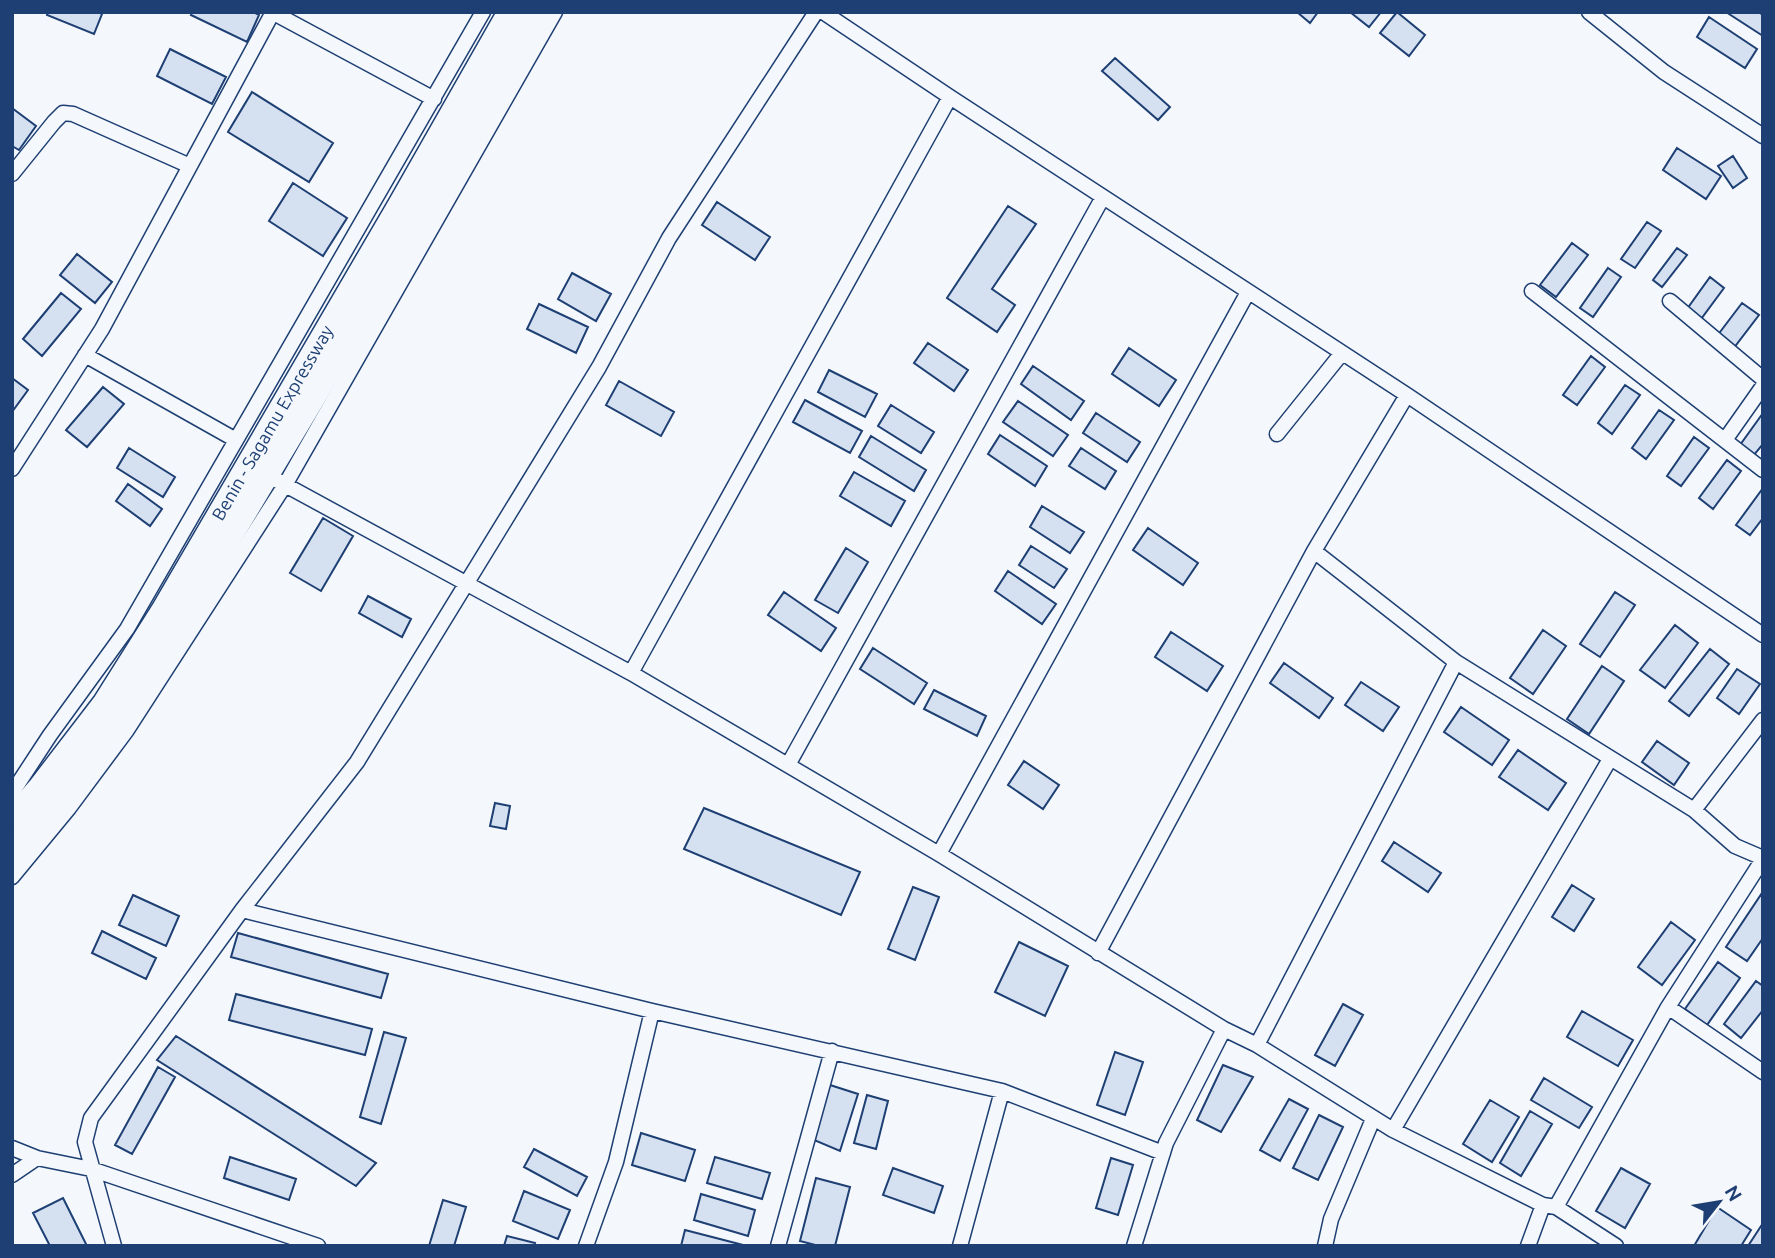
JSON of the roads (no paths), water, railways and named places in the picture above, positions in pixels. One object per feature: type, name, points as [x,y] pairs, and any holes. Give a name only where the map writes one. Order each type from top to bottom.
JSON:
[{"type":"highway","name":"Benin - Sagamu Expressway","points":[[12,820],[39,789],[171,616],[509,12]]},
{"type":"highway","points":[[12,854],[97,745],[171,616],[276,480],[341,351],[536,12]]},
{"type":"street","points":[[12,469],[102,329],[273,12],[434,99]]},
{"type":"street","points":[[12,793],[50,735],[127,629],[483,12]]},
{"type":"street","points":[[12,877],[69,808],[127,730],[555,12]]},
{"type":"street","points":[[114,1246],[85,1142],[91,1118],[242,910],[357,762],[600,367],[669,238],[816,12]]},
{"type":"street","points":[[823,12],[1407,395],[1763,635]]},
{"type":"street","points":[[1589,12],[1664,72],[1763,136]]},
{"type":"street","points":[[631,673],[950,97]]},
{"type":"street","points":[[12,174],[63,113],[74,114],[190,166]]},
{"type":"street","points":[[788,765],[1102,197]]},
{"type":"street","points":[[1532,291],[1763,470]]},
{"type":"street","points":[[939,853],[1248,292]]},
{"type":"street","points":[[1670,301],[1763,379]]},
{"type":"street","points":[[1277,434],[1342,353]]},
{"type":"street","points":[[85,355],[236,440]]},
{"type":"street","points":[[1725,440],[1763,386]]},
{"type":"street","points":[[1098,953],[1314,551],[1407,395]]},
{"type":"street","points":[[276,480],[631,673],[939,853],[1098,953],[1224,1029],[1257,1045],[1373,1119],[1550,1206],[1616,1246]]},
{"type":"street","points":[[1314,551],[1456,662],[1694,810],[1735,846],[1763,858],[1668,1007],[1528,1246]]},
{"type":"street","points":[[1257,1045],[1456,662]]},
{"type":"street","points":[[1694,810],[1763,720]]},
{"type":"street","points":[[1393,1130],[1610,759]]},
{"type":"street","points":[[242,910],[652,1011],[1002,1091],[1163,1153]]},
{"type":"street","points":[[1668,1007],[1763,1072]]},
{"type":"street","points":[[586,1246],[616,1162],[652,1011]]},
{"type":"street","points":[[1134,1246],[1163,1153],[1224,1029]]},
{"type":"street","points":[[778,1246],[832,1051]]},
{"type":"street","points":[[960,1246],[1002,1091]]},
{"type":"street","points":[[1325,1246],[1331,1219],[1373,1119]]},
{"type":"street","points":[[12,1148],[37,1158],[91,1169],[317,1246]]},
{"type":"street","points":[[12,1175],[37,1158]]}]
